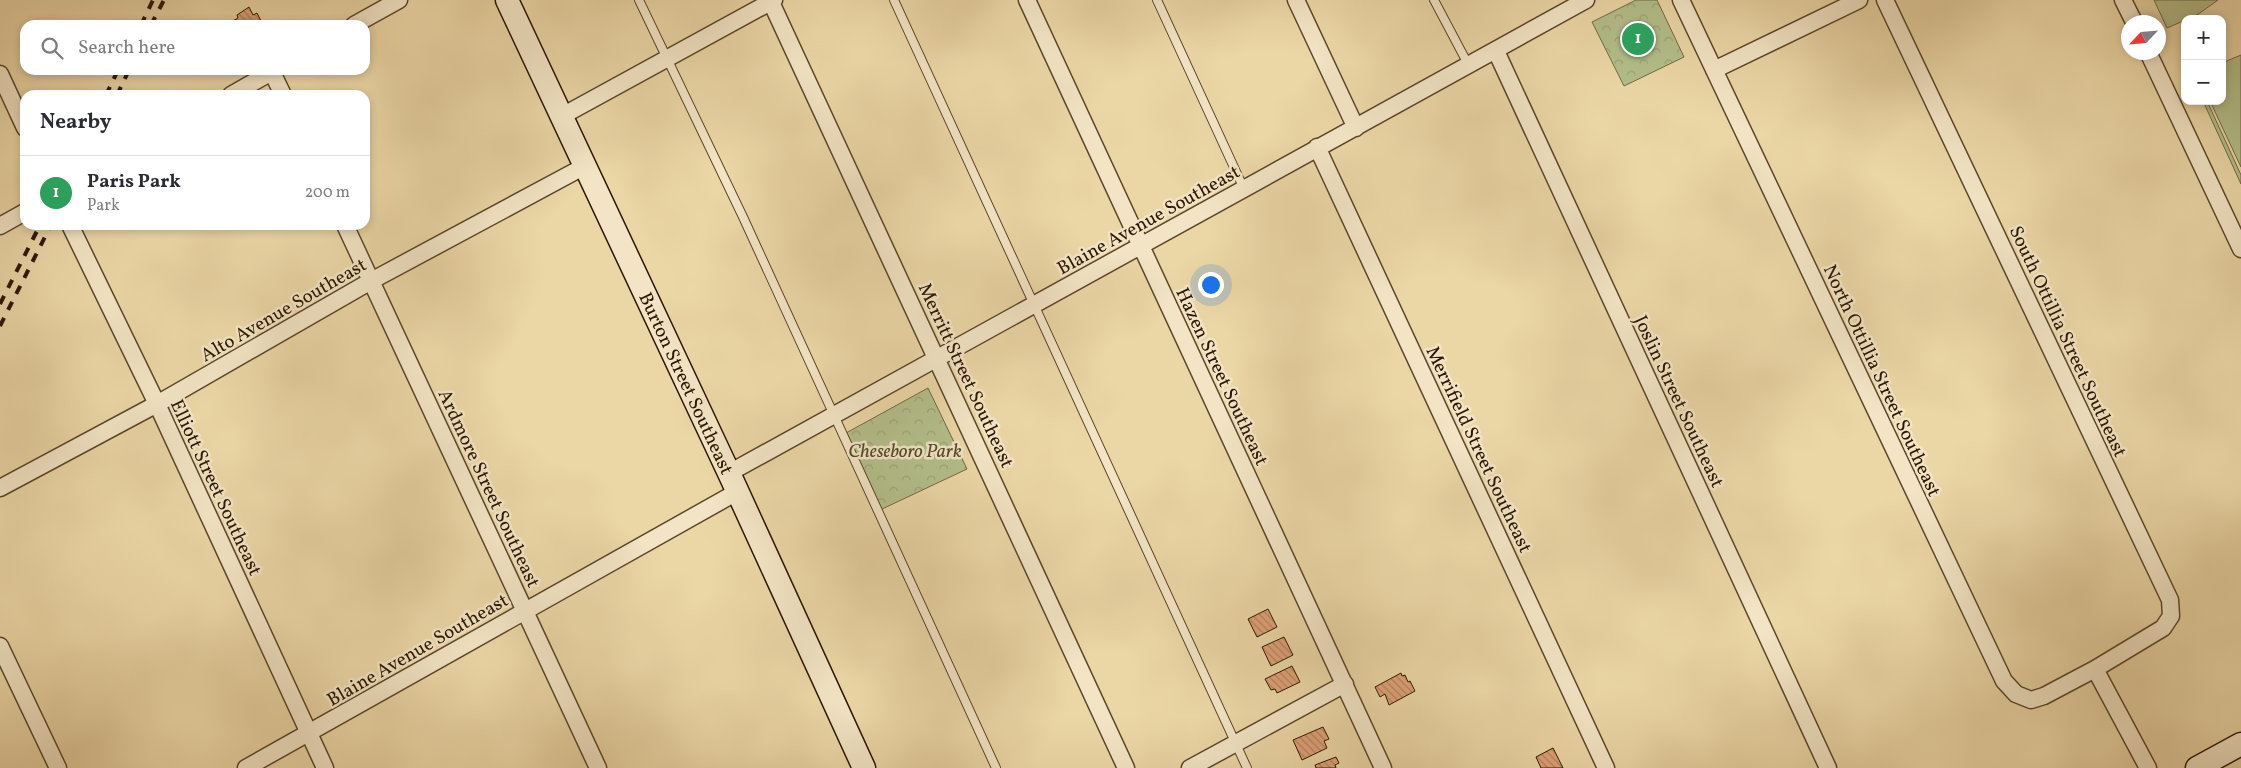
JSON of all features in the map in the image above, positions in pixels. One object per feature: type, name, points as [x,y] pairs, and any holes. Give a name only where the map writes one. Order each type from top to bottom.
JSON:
[{"type":"main road","name":"Burton Street Southeast","points":[[508,0],[864,768]]},
{"type":"main road","points":[[2204,766],[2241,744]]},
{"type":"street","points":[[360,20],[379,5],[398,0]]},
{"type":"street","name":"Hazen Street Southeast","points":[[1027,0],[1383,768]]},
{"type":"street","points":[[1296,0],[1356,128]]},
{"type":"street","name":"Blaine Avenue Southeast","points":[[246,768],[525,610],[733,482],[833,416],[1496,51],[1570,4],[1586,0]]},
{"type":"street","name":"North Ottillia Street Southeast","points":[[1681,0],[2004,681],[2016,694],[2031,700],[2044,696],[2095,669]]},
{"type":"street","points":[[1714,70],[1859,0]]},
{"type":"street","name":"South Ottillia Street Southeast","points":[[1885,0],[2170,600],[2171,616],[2163,628],[2095,669]]},
{"type":"street","points":[[2123,0],[2130,15]]},
{"type":"street","points":[[562,116],[771,1]]},
{"type":"street","name":"Merritt Street Southeast","points":[[771,1],[1126,768]]},
{"type":"street","name":"Joslin Street Southeast","points":[[1496,51],[1828,768]]},
{"type":"street","points":[[2152,60],[2241,249]]},
{"type":"street","points":[[0,74],[20,117]]},
{"type":"street","points":[[240,90],[267,75]]},
{"type":"street","points":[[276,75],[281,90]]},
{"type":"street","name":"Merrifield Street Southeast","points":[[1317,148],[1606,768]]},
{"type":"street","name":"Alto Avenue Southeast","points":[[0,488],[157,404],[371,281],[585,166]]},
{"type":"street","points":[[0,226],[20,215]]},
{"type":"street","name":"Elliott Street Southeast","points":[[72,230],[157,404],[325,768]]},
{"type":"street","name":"Ardmore Street Southeast","points":[[347,230],[598,768]]},
{"type":"street","points":[[0,646],[58,768]]},
{"type":"street","points":[[2095,669],[2148,768]]},
{"type":"street","points":[[1190,768],[1344,684]]},
{"type":"lane","points":[[639,0],[718,165],[996,768]]},
{"type":"lane","points":[[894,0],[1247,768]]},
{"type":"lane","points":[[1157,0],[1244,189]]},
{"type":"lane","points":[[1434,0],[1469,66]]},
{"type":"green space","points":[[1636,0],[1657,0],[1684,57],[1624,86],[1592,22]]},
{"type":"green space","points":[[2154,0],[2218,0],[2197,15],[2181,15],[2181,22],[2167,28],[2166,15],[2161,15]]},
{"type":"green space","points":[[2241,55],[2241,167],[2212,105],[2226,105],[2226,61]]},
{"type":"green space","points":[[2205,105],[2209,105],[2241,175],[2241,184]]},
{"type":"green space","name":"Cheseboro Park","points":[[928,388],[967,469],[880,510],[846,433]]},
{"type":"building","points":[[249,7],[253,15],[257,13],[260,20],[234,20],[238,18],[237,15]]},
{"type":"building","points":[[1268,609],[1277,627],[1257,637],[1248,619]]},
{"type":"building","points":[[1284,637],[1293,655],[1271,666],[1262,647]]},
{"type":"building","points":[[1292,666],[1300,682],[1277,693],[1275,689],[1271,690],[1265,679]]},
{"type":"building","points":[[1401,673],[1402,676],[1405,675],[1408,682],[1410,681],[1415,691],[1389,705],[1385,694],[1380,697],[1375,687]]},
{"type":"building","points":[[1323,727],[1329,739],[1324,741],[1327,748],[1302,760],[1293,740]]},
{"type":"building","points":[[1553,748],[1563,768],[1541,768],[1536,757]]},
{"type":"building","points":[[1336,757],[1339,763],[1335,765],[1336,768],[1316,768],[1315,765]]},
{"type":"railway","points":[[143,20],[153,0]]},
{"type":"railway","points":[[154,20],[164,0]]},
{"type":"railway","points":[[108,90],[116,75]]},
{"type":"railway","points":[[119,90],[127,75]]},
{"type":"railway","points":[[0,304],[37,230]]},
{"type":"railway","points":[[0,326],[48,230]]},
{"type":"place","name":"Paris Park","points":[[1638,39]]}]
